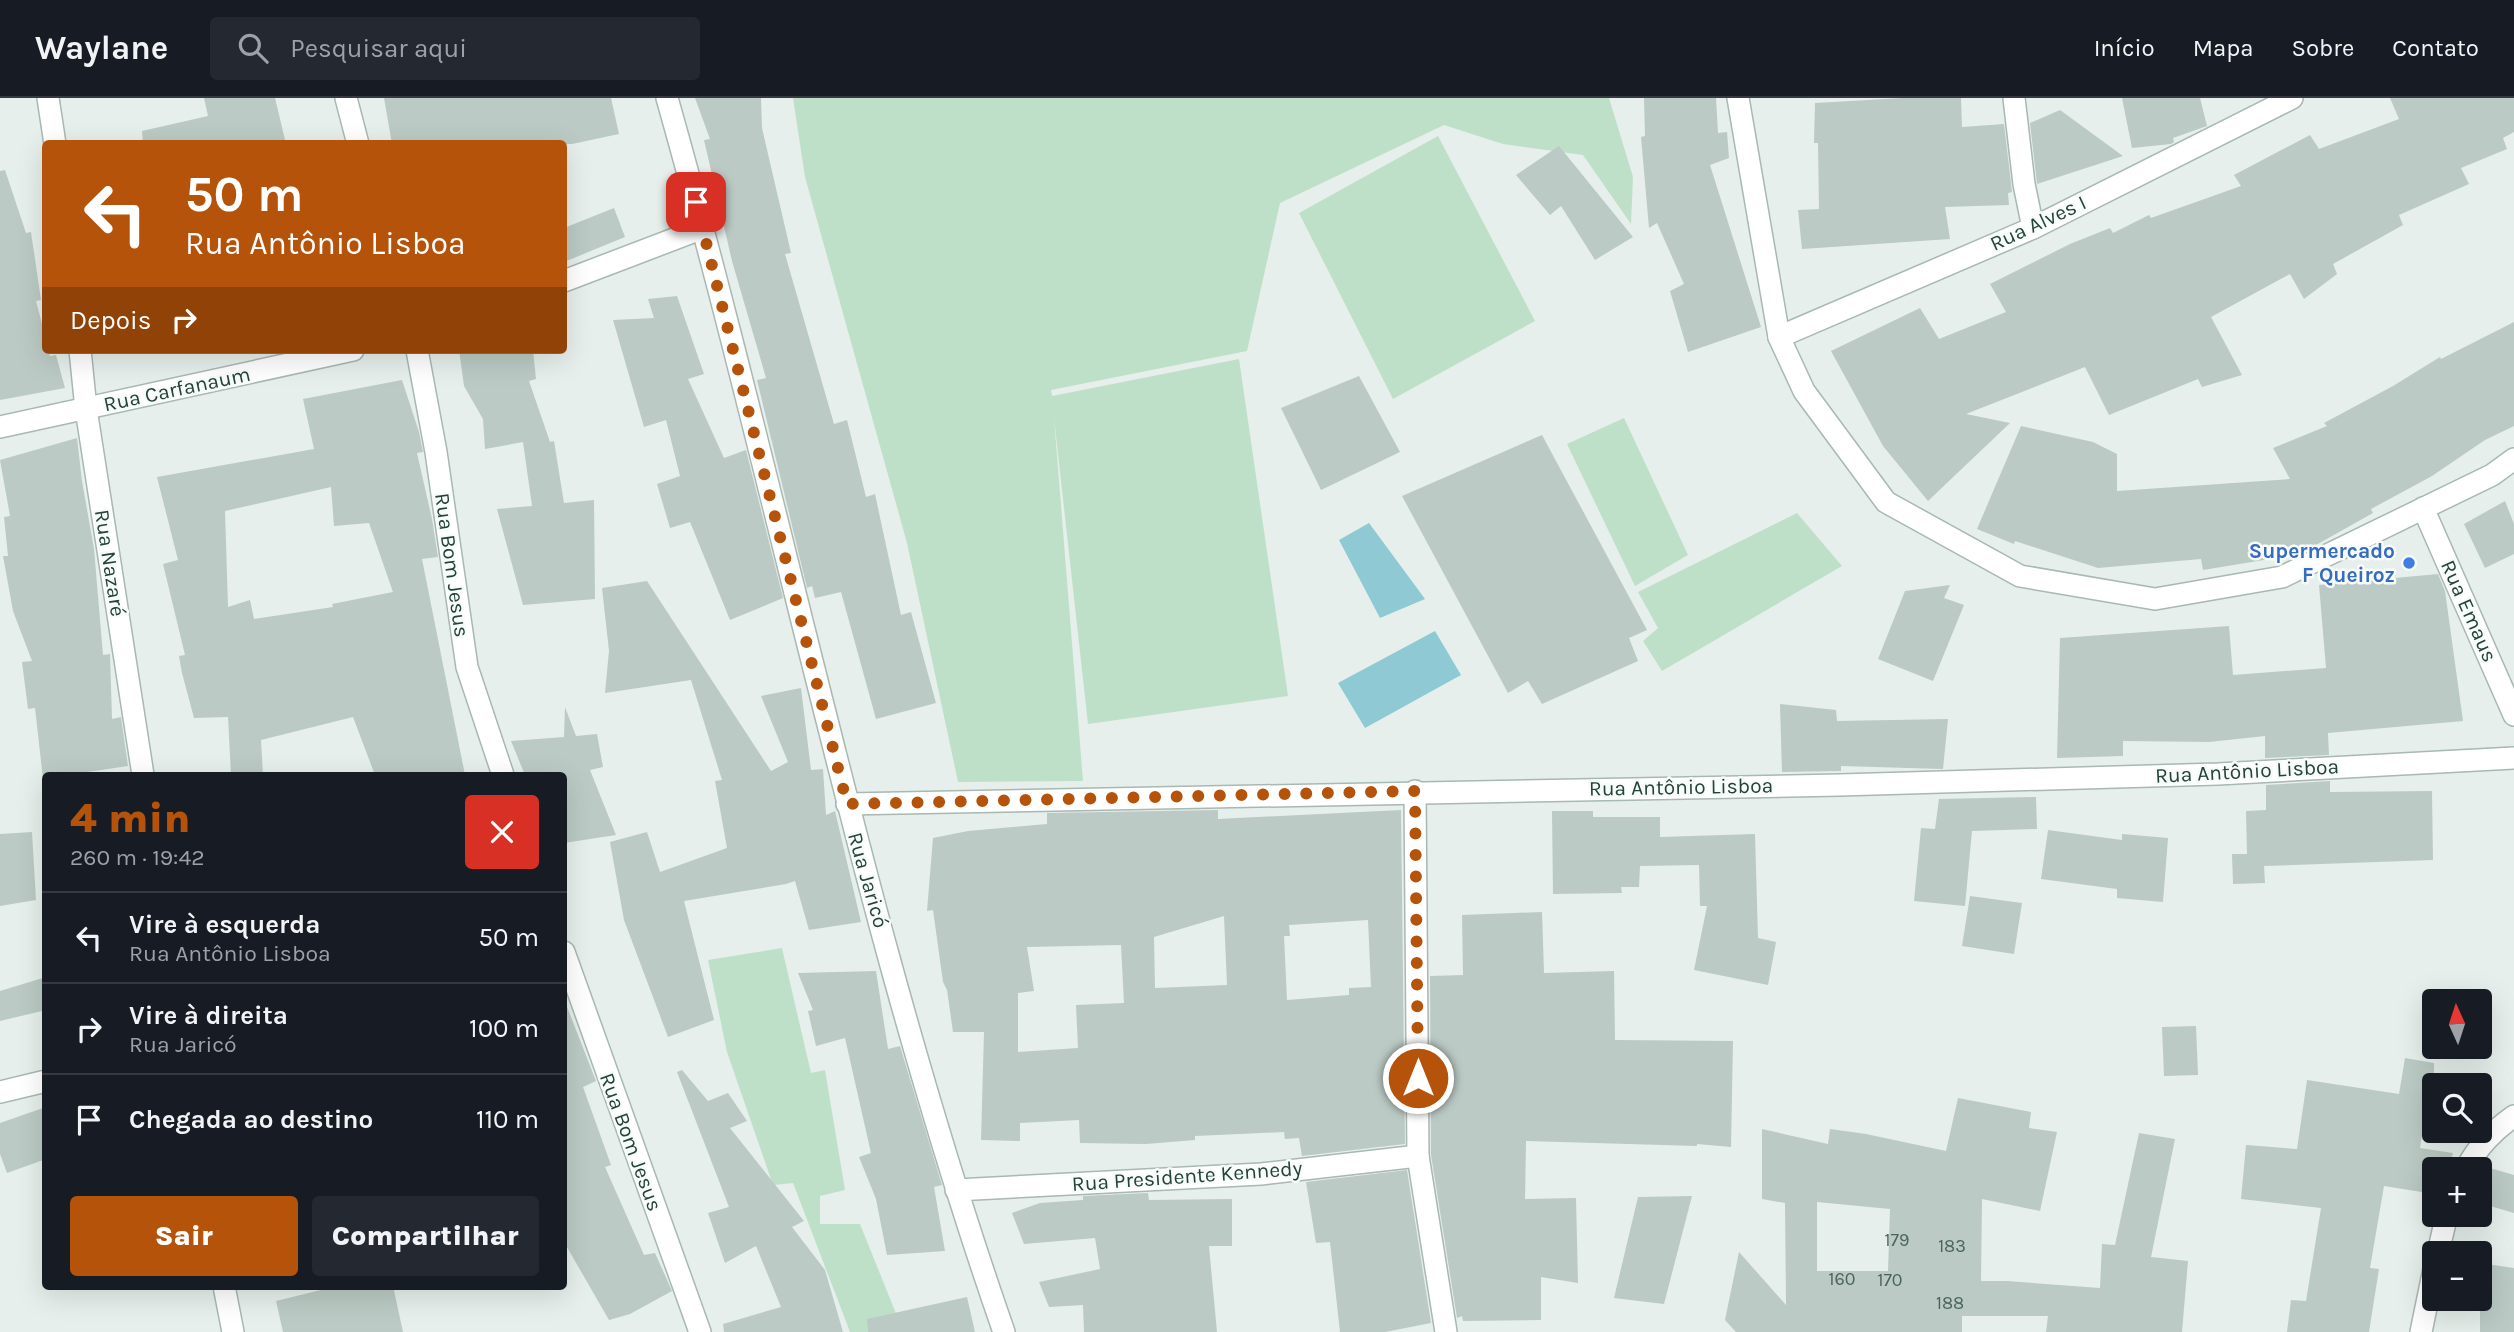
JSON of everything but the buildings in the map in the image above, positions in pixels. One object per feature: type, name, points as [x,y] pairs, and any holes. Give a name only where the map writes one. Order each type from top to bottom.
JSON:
[{"type":"street","points":[[48,98],[54,140]]},
{"type":"street","points":[[346,98],[357,140]]},
{"type":"street","name":"Rua Jaricó","points":[[667,98],[704,228],[847,804],[956,1190],[1004,1332]]},
{"type":"street","points":[[1738,98],[1779,337],[1804,391],[1886,502],[2020,576],[2155,599],[2282,577],[2492,475],[2514,458]]},
{"type":"street","points":[[2014,98],[2024,184],[2033,228]]},
{"type":"street","name":"Rua Alves I","points":[[1779,337],[2033,228],[2292,98]]},
{"type":"street","points":[[567,280],[704,228]]},
{"type":"street","name":"Rua Nazaré","points":[[80,354],[86,409],[143,772]]},
{"type":"street","name":"Rua Carfanaum","points":[[0,427],[336,354]]},
{"type":"street","name":"Rua Bom Jesus","points":[[418,354],[436,452],[467,667],[502,772]]},
{"type":"street","name":"Rua Emaus","points":[[2423,508],[2514,715]]},
{"type":"street","name":"Rua Antônio Lisboa","points":[[847,804],[1415,791],[1840,785],[2218,774],[2514,758]]},
{"type":"street","points":[[1415,791],[1418,1156],[1446,1332]]},
{"type":"street","name":"Rua Bom Jesus","points":[[567,960],[700,1332]]},
{"type":"street","points":[[0,1091],[42,1082]]},
{"type":"street","points":[[2473,1157],[2479,1146],[2494,1131],[2514,1116]]},
{"type":"street","name":"Rua Presidente Kennedy","points":[[956,1190],[1261,1174],[1418,1156]]},
{"type":"street","points":[[226,1290],[233,1332]]},
{"type":"street","points":[[2421,1332],[2425,1311]]},
{"type":"green space","points":[[793,98],[1609,98],[1633,177],[1631,224],[1583,155],[1503,144],[1444,125],[1280,203],[1247,351],[1051,390],[1052,396],[1239,359],[1288,696],[1088,724],[1054,418],[1083,781],[958,782],[907,543],[805,177]]},
{"type":"green space","points":[[1438,136],[1535,321],[1393,399],[1299,213]]},
{"type":"green space","points":[[1624,418],[1688,555],[1635,586],[1567,444]]},
{"type":"green space","points":[[1797,513],[1842,566],[1662,671],[1643,641],[1658,628],[1638,592]]},
{"type":"green space","points":[[782,948],[811,1073],[825,1070],[845,1190],[820,1196],[820,1224],[860,1224],[901,1326],[881,1332],[850,1332],[793,1183],[773,1185],[727,1052],[708,960]]},
{"type":"water","points":[[1369,523],[1425,599],[1380,618],[1339,540]]},
{"type":"water","points":[[1435,631],[1461,675],[1365,728],[1338,683]]},
{"type":"place","name":"Supermercado F Queiroz","points":[[2409,563]]},
{"type":"route","points":[[696,202],[847,804],[1415,791],[1418,1078]]}]
